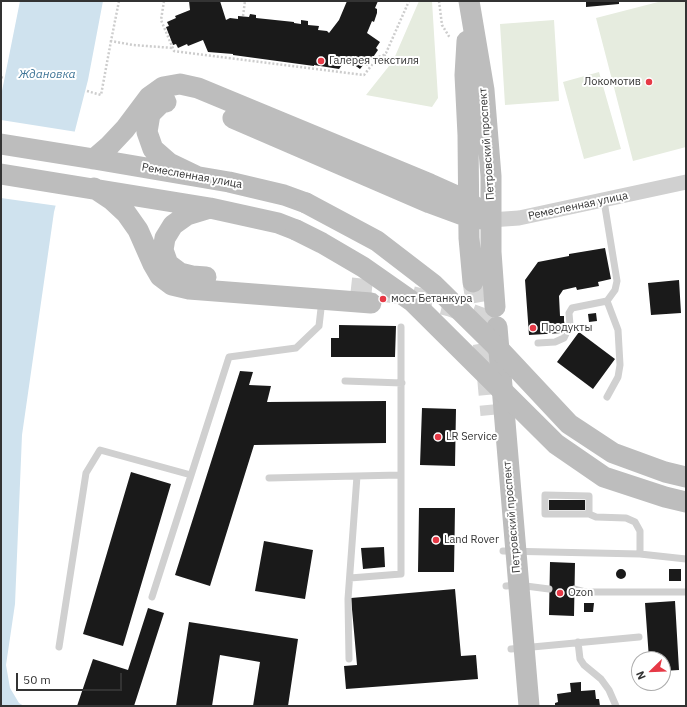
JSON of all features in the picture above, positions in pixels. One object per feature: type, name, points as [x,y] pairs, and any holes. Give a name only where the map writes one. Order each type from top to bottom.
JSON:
[{"type":"street","name":"Петровский проспект","points":[[469,4],[465,75],[469,238],[473,282]]},
{"type":"street","name":"Петровский проспект","points":[[469,4],[484,90],[491,176],[491,252],[509,551],[517,648],[516,706]]},
{"type":"street","points":[[85,157],[109,146],[125,129],[149,97],[163,88],[180,84],[198,88],[430,184],[468,209]]},
{"type":"street","points":[[196,176],[169,162],[153,149],[147,132],[150,114],[161,103],[178,99],[194,101],[430,203],[468,209]]},
{"type":"street","name":"Ремесленная улица","points":[[1,144],[85,157],[253,187],[284,195],[306,203],[377,241],[433,284],[495,345],[569,424],[613,452],[665,472],[686,477]]},
{"type":"street","points":[[1,174],[71,184],[210,208],[278,223],[296,230],[363,267],[413,302],[556,444],[604,477],[686,502]]},
{"type":"street","name":"Ремесленная улица","points":[[468,209],[490,220],[519,218],[604,201],[686,182]]},
{"type":"street","points":[[94,188],[112,200],[126,214],[138,230],[160,276],[172,285],[189,289],[371,303]]},
{"type":"street","points":[[210,208],[187,215],[173,225],[165,238],[163,250],[168,264],[180,272],[192,276],[351,288]]},
{"type":"street","name":"Петровский проспект","points":[[491,415],[509,551]]},
{"type":"street","name":"Петровский проспект","points":[[517,648],[529,706]]},
{"type":"lane","points":[[538,343],[555,342],[564,338],[570,325],[569,313],[572,308],[607,301],[615,290],[617,281],[604,201]]},
{"type":"lane","points":[[152,597],[229,357],[296,348],[319,326],[322,299]]},
{"type":"lane","points":[[607,301],[618,330],[620,365],[618,377],[607,396]]},
{"type":"lane","points":[[350,578],[401,574],[401,327]]},
{"type":"lane","points":[[345,381],[402,383]]},
{"type":"lane","points":[[59,647],[86,473],[100,450],[191,475]]},
{"type":"lane","points":[[269,478],[400,475]]},
{"type":"lane","points":[[349,659],[348,599],[357,476]]},
{"type":"lane","points":[[589,514],[589,496],[545,495],[545,514],[589,514],[596,517],[626,518],[635,522],[640,531],[640,554]]},
{"type":"lane","points":[[509,551],[640,554],[686,560]]},
{"type":"lane","points":[[512,585],[549,589]]},
{"type":"lane","points":[[574,589],[585,592],[686,592]]},
{"type":"lane","points":[[594,633],[595,641]]},
{"type":"lane","points":[[517,648],[638,636]]},
{"type":"lane","points":[[578,642],[580,659],[584,666],[601,679],[609,690],[616,706]]},
{"type":"path","points":[[87,91],[101,95],[119,1]]},
{"type":"path","points":[[164,1],[161,20],[174,51],[238,57],[364,75],[378,57],[384,55],[409,1]]},
{"type":"path","points":[[243,16],[245,1]]},
{"type":"path","points":[[439,1],[442,25],[453,43]]},
{"type":"path","points":[[111,41],[133,45],[173,48]]},
{"type":"path","points":[[384,55],[389,58],[414,63]]},
{"type":"shaded area","points":[[419,1],[432,1],[438,98],[432,107],[366,95],[393,61]]},
{"type":"shaded area","name":"Локомотив","points":[[662,1],[686,1],[686,147],[633,161],[596,18]]},
{"type":"shaded area","points":[[554,20],[559,101],[505,105],[500,24]]},
{"type":"shaded area","points":[[599,72],[621,149],[584,159],[563,82]]},
{"type":"water","name":"Ждановка","points":[[20,1],[103,1],[88,80],[54,212],[22,435],[15,604],[6,665],[10,688],[19,703],[24,706],[1,706],[1,96]]},
{"type":"pier","points":[[1,120],[77,132],[58,206],[1,198]]},
{"type":"building","points":[[189,1],[220,1],[226,20],[230,18],[238,19],[238,16],[249,17],[250,14],[256,15],[256,18],[301,24],[301,20],[308,21],[308,25],[319,26],[318,30],[327,31],[329,33],[339,20],[347,1],[378,1],[375,8],[377,9],[377,13],[374,22],[372,21],[367,33],[380,42],[376,48],[378,50],[367,66],[364,64],[360,69],[346,59],[339,69],[233,54],[208,52],[203,40],[178,48],[176,44],[173,45],[166,27],[169,26],[167,22],[176,18],[175,16],[190,10]]},
{"type":"building","points":[[586,1],[619,1],[619,4],[586,7]]},
{"type":"building","points":[[605,248],[611,279],[598,282],[599,286],[577,290],[576,287],[563,290],[559,296],[560,316],[564,316],[565,326],[561,326],[562,333],[529,335],[525,280],[538,262],[569,256],[569,254]]},
{"type":"building","points":[[679,280],[681,313],[651,315],[648,283]]},
{"type":"building","points":[[596,313],[597,321],[589,322],[588,314]]},
{"type":"building","points":[[339,325],[396,326],[395,357],[331,357],[331,338],[339,338]]},
{"type":"building","points":[[579,332],[615,359],[593,389],[557,362]]},
{"type":"building","points":[[240,371],[253,372],[249,385],[271,386],[267,402],[386,401],[386,443],[254,445],[210,586],[175,575]]},
{"type":"building","name":"LR Service","points":[[422,408],[456,409],[455,466],[420,465]]},
{"type":"building","points":[[131,472],[171,484],[123,646],[83,634]]},
{"type":"building","points":[[549,500],[585,500],[585,510],[549,510]]},
{"type":"building","name":"Land Rover","points":[[419,508],[455,508],[454,572],[418,572]]},
{"type":"building","points":[[264,541],[313,550],[305,599],[255,591]]},
{"type":"building","points":[[384,547],[385,567],[363,569],[361,548]]},
{"type":"building","points":[[550,562],[575,563],[574,616],[549,615]]},
{"type":"building","points":[[619,569],[623,569],[625,570],[625,578],[619,579],[616,576],[616,572]]},
{"type":"building","points":[[669,569],[681,569],[681,581],[669,581]]},
{"type":"building","points":[[455,589],[461,656],[476,655],[478,679],[346,689],[344,666],[357,665],[351,598]]},
{"type":"building","points":[[675,601],[679,670],[671,670],[671,651],[648,651],[645,603]]},
{"type":"building","points":[[584,603],[594,603],[593,612],[584,612]]},
{"type":"building","points":[[148,608],[164,613],[134,706],[77,706],[93,659],[128,670]]},
{"type":"building","points":[[189,622],[298,639],[288,706],[253,706],[260,662],[220,655],[212,706],[176,706]]},
{"type":"building","points":[[581,682],[581,691],[595,690],[596,699],[599,699],[600,706],[555,706],[555,703],[558,702],[557,694],[571,692],[570,683]]},
{"type":"tunnel","points":[[473,282],[486,360],[491,415]]},
{"type":"tunnel","points":[[351,288],[397,293],[450,306],[479,317],[497,327]]},
{"type":"place","name":"Галерея текстиля","points":[[321,61]]},
{"type":"place","name":"Локомотив","points":[[649,82]]},
{"type":"place","name":"мост Бетанкура","points":[[383,299]]},
{"type":"place","name":"Продукты","points":[[533,328]]},
{"type":"place","name":"LR Service","points":[[438,437]]},
{"type":"place","name":"Land Rover","points":[[436,540]]},
{"type":"place","name":"Ozon","points":[[560,593]]}]
